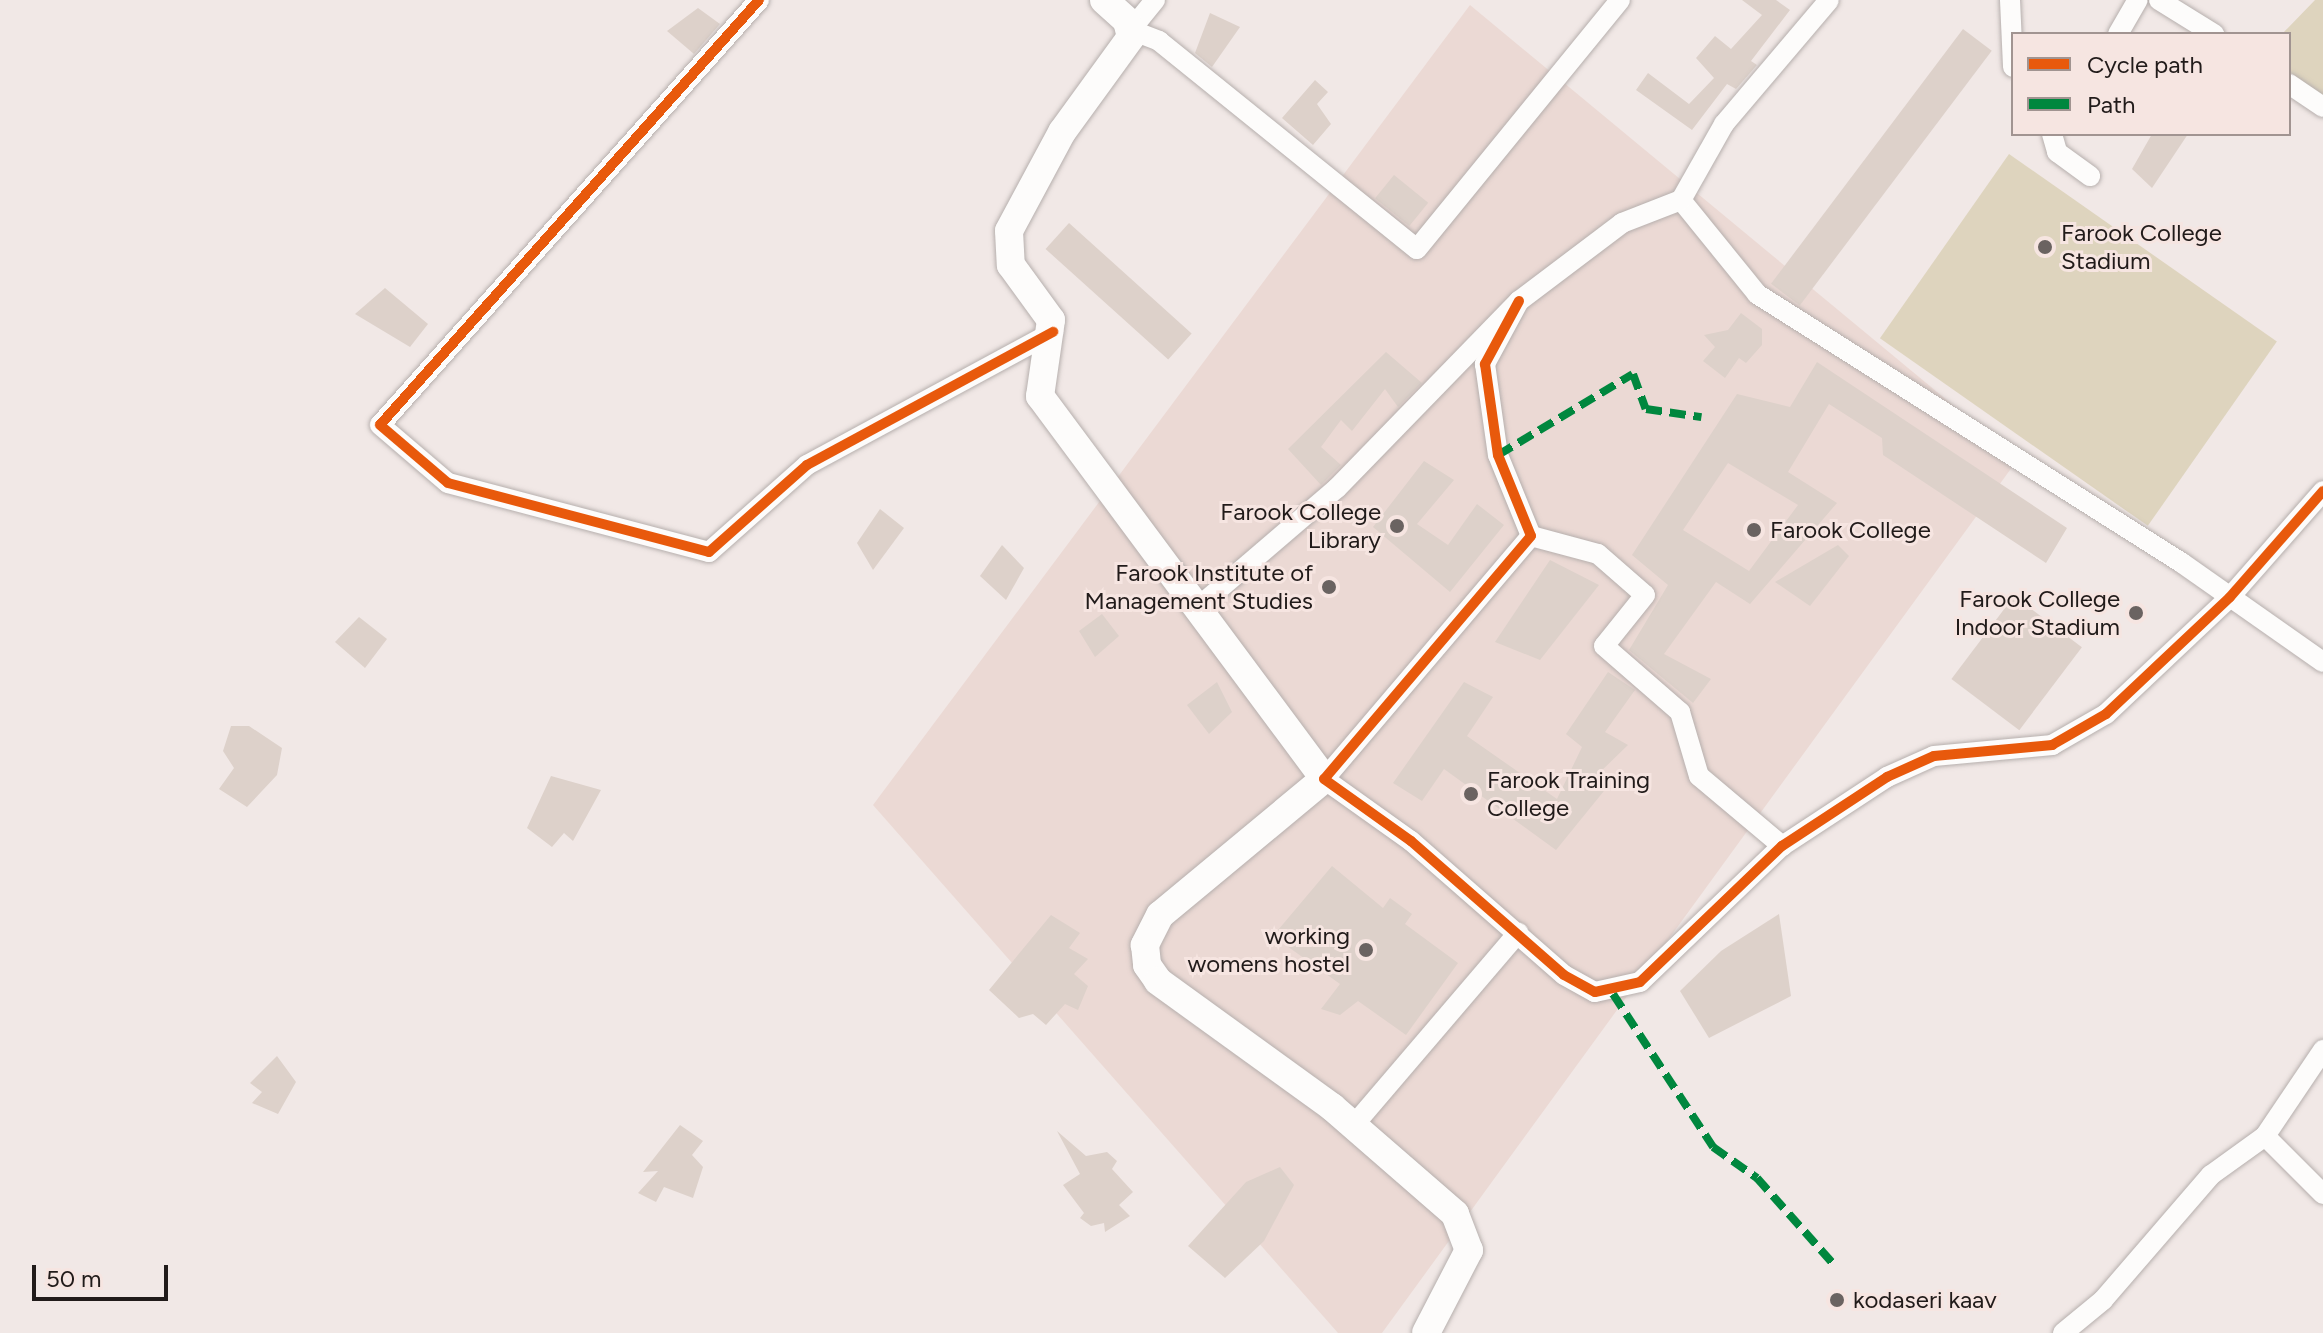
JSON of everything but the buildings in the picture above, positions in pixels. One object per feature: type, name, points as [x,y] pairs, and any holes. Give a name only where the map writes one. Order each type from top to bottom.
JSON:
[{"type":"main road","points":[[1104,0],[1131,30],[1035,176],[1009,231],[1011,265],[1053,332],[1040,396],[1324,779],[1176,900],[1145,945],[1158,981],[1354,1125],[1466,1229],[1469,1250],[1426,1333]]},
{"type":"street","points":[[759,0],[380,425],[448,483],[709,552],[807,465],[1053,332]]},
{"type":"street","points":[[1155,0],[1131,30],[1159,41],[1417,249],[1587,30],[1620,0]]},
{"type":"street","points":[[1197,608],[1337,488],[1519,301],[1622,223],[1681,200],[1724,124],[1829,0]]},
{"type":"street","points":[[2010,0],[2011,32]]},
{"type":"street","points":[[2119,32],[2138,0]]},
{"type":"street","points":[[2159,0],[2211,32]]},
{"type":"street","points":[[2291,85],[2323,107]]},
{"type":"street","points":[[2053,136],[2057,152],[2090,176]]},
{"type":"street","points":[[1681,200],[1757,294],[2230,597],[2323,662]]},
{"type":"street","points":[[1519,301],[1485,364],[1498,455],[1531,536]]},
{"type":"street","points":[[1531,536],[1324,779],[1518,933],[1564,975],[1613,994],[1687,944],[1782,846],[1887,777],[1934,756],[2052,745],[2129,698],[2230,597],[2323,491]]},
{"type":"street","points":[[1531,536],[1598,554],[1645,595],[1604,646],[1680,712],[1699,776],[1782,846]]},
{"type":"street","points":[[1354,1125],[1518,933]]},
{"type":"street","points":[[2063,1333],[2103,1300],[2211,1175],[2265,1136],[2323,1050]]},
{"type":"street","points":[[2265,1136],[2323,1194]]},
{"type":"shaded area","points":[[2315,0],[2323,0],[2323,102],[2291,74],[2291,32],[2284,32]]},
{"type":"shaded area","points":[[1470,5],[2018,459],[1382,1333],[1338,1333],[873,805]]},
{"type":"shaded area","name":"Farook College Stadium","points":[[2009,154],[2277,342],[2148,526],[1880,338]]},
{"type":"marked path","points":[[1498,455],[1633,374],[1646,409],[1701,417]]},
{"type":"marked path","points":[[1613,994],[1713,1147],[1757,1178],[1836,1267]]},
{"type":"cycle path","points":[[759,0],[380,425],[448,483],[709,552],[807,465],[1053,332]]},
{"type":"cycle path","points":[[1519,301],[1485,364],[1498,455],[1531,536],[1324,779],[1411,841],[1564,975],[1595,992],[1640,982],[1782,846],[1887,777],[1934,756],[2052,745],[2106,714],[2230,597],[2323,491]]},
{"type":"place","name":"Farook College Stadium","points":[[2045,247]]},
{"type":"place","name":"Farook College Library","points":[[1397,526]]},
{"type":"place","name":"Farook College","points":[[1754,530]]},
{"type":"place","name":"Farook Institute of Management Studies","points":[[1329,587]]},
{"type":"place","name":"Farook College Indoor Stadium","points":[[2136,613]]},
{"type":"place","name":"Farook Training College","points":[[1471,794]]},
{"type":"place","name":"working womens hostel","points":[[1366,950]]},
{"type":"place","name":"kodaseri kaav","points":[[1837,1300]]}]
